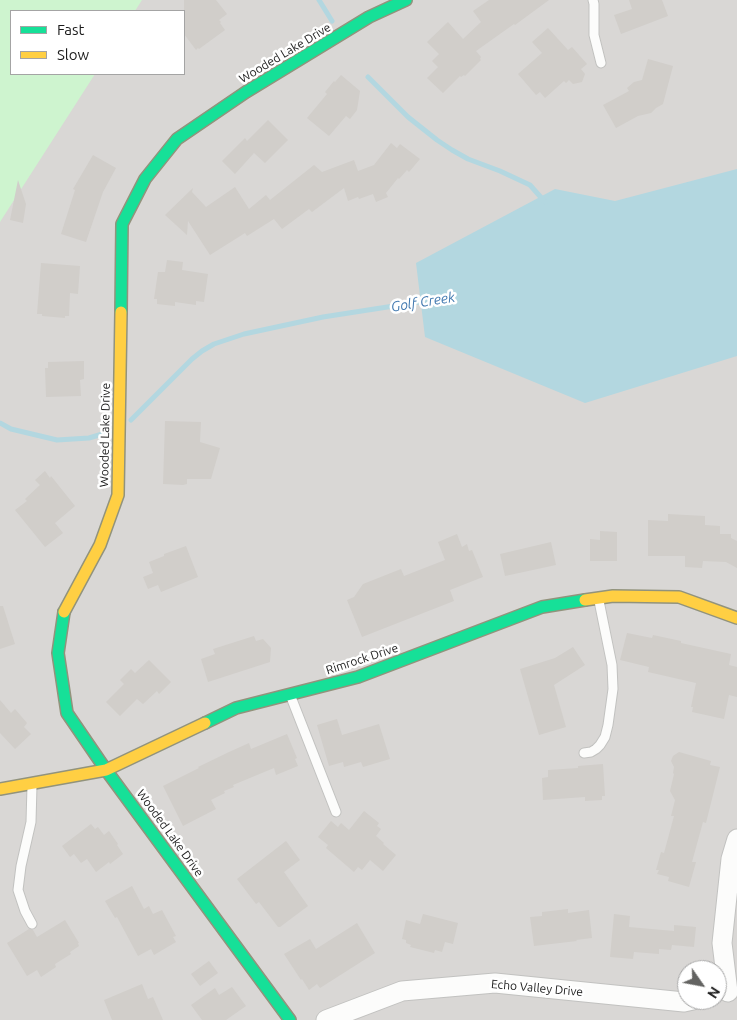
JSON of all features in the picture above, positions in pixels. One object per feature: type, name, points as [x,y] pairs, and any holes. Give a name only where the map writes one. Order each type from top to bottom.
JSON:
[{"type":"street","name":"Wooded Lake Drive","points":[[290,1020],[106,770],[67,713],[58,653],[64,612],[100,544],[118,495],[122,224],[145,179],[177,139],[263,82],[369,17],[406,0]]},
{"type":"street","name":"Rimrock Drive","points":[[0,789],[106,770],[236,708],[358,677],[542,607],[613,596],[679,597],[737,618]]},
{"type":"street","points":[[724,960],[722,943],[731,859],[737,839]]},
{"type":"street","name":"Echo Valley Drive","points":[[326,1020],[402,991],[495,983],[677,1001]]},
{"type":"lane","points":[[592,0],[594,4],[594,35],[601,64]]},
{"type":"lane","points":[[584,753],[596,750],[605,737],[613,689],[612,665],[598,598]]},
{"type":"lane","points":[[290,695],[336,812]]},
{"type":"lane","points":[[32,783],[31,822],[21,866],[18,890],[24,911],[32,924]]},
{"type":"shaded area","points":[[116,0],[737,0],[737,1020],[0,1020],[0,178],[67,75],[185,75],[185,10],[110,10]]},
{"type":"green space","points":[[0,0],[142,0],[136,10],[10,10],[10,75],[94,75],[0,222]]},
{"type":"water","points":[[737,169],[737,356],[585,403],[425,337],[416,263],[555,189],[615,201]]},
{"type":"building","points":[[184,0],[216,0],[227,14],[219,20],[225,30],[196,50],[185,35]]},
{"type":"building","points":[[489,0],[549,0],[476,51],[481,60],[465,76],[460,76],[443,93],[427,78],[438,67],[432,61],[439,54],[427,42],[448,22],[463,39],[481,22],[473,11]]},
{"type":"building","points":[[629,0],[662,0],[668,16],[621,34],[614,15],[632,9]]},
{"type":"building","points":[[548,28],[568,50],[572,47],[587,64],[581,69],[585,74],[582,82],[573,84],[569,80],[566,83],[564,81],[545,98],[540,92],[536,95],[518,74],[542,53],[532,42]]},
{"type":"building","points":[[648,59],[673,66],[663,104],[651,113],[638,116],[616,128],[603,105],[629,91],[627,88],[634,82],[642,80]]},
{"type":"building","points":[[341,75],[360,91],[357,110],[350,119],[346,116],[329,136],[307,118],[327,94],[325,92]]},
{"type":"building","points":[[268,120],[288,140],[265,163],[254,153],[235,174],[222,161],[245,138],[247,141]]},
{"type":"building","points":[[391,143],[397,148],[400,144],[420,159],[409,172],[407,170],[398,178],[386,193],[388,197],[376,202],[373,194],[348,201],[344,188],[312,212],[309,209],[282,229],[274,219],[247,236],[245,233],[210,255],[188,221],[187,235],[165,215],[193,188],[192,192],[206,207],[235,187],[249,209],[266,195],[270,200],[314,165],[322,172],[354,160],[358,171],[374,165]]},
{"type":"building","points":[[93,155],[116,168],[103,192],[86,242],[61,234],[75,190],[73,189]]},
{"type":"building","points":[[18,180],[26,204],[23,223],[10,220]]},
{"type":"building","points":[[167,260],[183,262],[182,270],[208,274],[204,302],[196,301],[196,305],[175,302],[175,306],[157,304],[157,299],[154,299],[158,272],[165,272]]},
{"type":"building","points":[[41,263],[80,266],[78,294],[70,293],[69,316],[65,316],[65,318],[37,314]]},
{"type":"building","points":[[84,361],[84,379],[80,380],[81,396],[46,397],[45,368],[48,368],[48,362]]},
{"type":"building","points":[[165,421],[201,422],[200,442],[220,448],[211,479],[187,479],[187,484],[183,485],[163,484]]},
{"type":"building","points":[[45,471],[75,506],[55,523],[63,533],[45,547],[15,510],[27,501],[25,499],[40,485],[35,480]]},
{"type":"building","points":[[668,514],[705,516],[705,525],[720,526],[720,534],[731,534],[731,538],[737,541],[737,568],[726,562],[703,561],[702,568],[685,567],[685,556],[648,556],[648,520],[668,521]]},
{"type":"building","points":[[600,531],[617,532],[617,561],[590,561],[590,539],[600,540]]},
{"type":"building","points":[[457,534],[462,547],[467,544],[469,551],[472,550],[483,577],[450,590],[454,601],[362,637],[347,600],[354,597],[363,584],[401,569],[404,576],[445,560],[438,542]]},
{"type":"building","points":[[551,542],[556,565],[505,576],[500,554]]},
{"type":"building","points":[[186,546],[198,577],[161,592],[158,585],[148,589],[143,577],[153,573],[149,562]]},
{"type":"building","points":[[0,606],[3,606],[15,644],[0,649]]},
{"type":"building","points":[[627,633],[652,638],[653,635],[731,654],[729,665],[737,667],[737,697],[729,695],[724,719],[692,712],[693,707],[691,707],[696,683],[648,672],[649,667],[620,660]]},
{"type":"building","points":[[254,636],[256,641],[263,639],[271,648],[270,662],[208,682],[201,659],[215,654],[213,649]]},
{"type":"building","points":[[573,647],[585,665],[554,685],[566,727],[539,735],[520,669],[555,658]]},
{"type":"building","points":[[149,660],[171,682],[159,694],[157,691],[143,704],[137,699],[120,716],[106,702],[124,684],[120,680],[131,669],[135,673]]},
{"type":"building","points":[[0,700],[11,713],[15,709],[27,723],[24,727],[31,734],[15,749],[0,733]]},
{"type":"building","points":[[337,719],[342,735],[379,724],[390,759],[363,767],[361,762],[344,767],[343,762],[329,766],[317,725]]},
{"type":"building","points":[[287,734],[297,758],[295,759],[298,766],[276,775],[274,768],[233,785],[234,787],[211,800],[216,809],[183,826],[163,786],[249,743],[251,749]]},
{"type":"building","points":[[679,752],[711,761],[710,765],[720,767],[706,823],[703,822],[692,862],[696,862],[689,887],[668,881],[669,877],[657,874],[659,870],[656,870],[661,852],[664,853],[674,816],[671,816],[675,800],[670,791],[674,774],[674,767],[671,761],[673,756]]},
{"type":"building","points":[[603,764],[605,796],[602,796],[602,800],[585,801],[585,797],[543,800],[542,778],[548,777],[548,770]]},
{"type":"building","points":[[364,811],[379,823],[377,826],[381,829],[376,836],[396,855],[383,871],[370,860],[362,870],[358,867],[354,872],[326,848],[328,845],[318,837],[331,821],[338,827],[341,823],[349,830]]},
{"type":"building","points":[[91,824],[95,829],[98,827],[104,835],[109,831],[123,854],[96,872],[87,859],[81,863],[74,854],[70,857],[62,846]]},
{"type":"building","points":[[286,841],[300,860],[284,872],[308,906],[278,927],[259,902],[256,904],[237,879]]},
{"type":"building","points":[[132,886],[144,909],[149,906],[153,914],[162,910],[176,936],[173,937],[176,942],[154,955],[151,949],[138,956],[117,917],[115,918],[105,901]]},
{"type":"building","points":[[568,909],[568,913],[589,910],[592,938],[534,946],[530,917],[542,916],[542,912]]},
{"type":"building","points":[[423,914],[458,923],[453,944],[445,942],[442,952],[435,950],[434,953],[410,947],[411,945],[406,943],[406,940],[402,939],[406,920],[420,924]]},
{"type":"building","points":[[614,914],[630,916],[629,927],[674,931],[674,925],[696,927],[694,947],[672,945],[671,950],[659,949],[659,954],[634,952],[633,959],[610,957]]},
{"type":"building","points":[[65,920],[79,946],[70,952],[71,954],[55,964],[56,967],[41,977],[37,970],[27,976],[7,943],[29,929],[33,930],[37,937]]},
{"type":"building","points":[[357,923],[375,953],[320,988],[317,984],[309,990],[284,954],[310,939],[316,949]]},
{"type":"building","points":[[209,961],[218,973],[200,986],[191,974]]},
{"type":"building","points":[[142,984],[148,999],[153,997],[163,1020],[112,1020],[104,1000]]},
{"type":"building","points":[[232,987],[246,1006],[226,1020],[202,1020],[191,1005],[215,988],[219,995]]},
{"type":"waterway","points":[[319,0],[332,21]]},
{"type":"waterway","points":[[368,77],[408,117],[437,140],[468,159],[530,185],[545,202]]},
{"type":"waterway","name":"Golf Creek","points":[[131,420],[192,359],[214,344],[244,334],[323,317],[426,301]]},
{"type":"waterway","name":"Golf Creek","points":[[0,423],[11,429],[57,440],[89,438],[109,432]]},
{"type":"traffic: fast","points":[[121,312],[122,224],[145,179],[177,139],[246,92],[369,17],[406,0]]},
{"type":"traffic: fast","points":[[205,723],[236,708],[358,677],[542,607],[585,600]]},
{"type":"traffic: fast","points":[[64,612],[58,653],[67,713],[106,770],[290,1020]]},
{"type":"traffic: slow","points":[[64,612],[100,545],[118,495],[121,312]]},
{"type":"traffic: slow","points":[[585,600],[613,596],[679,597],[737,618]]},
{"type":"traffic: slow","points":[[0,789],[106,770],[205,723]]}]
